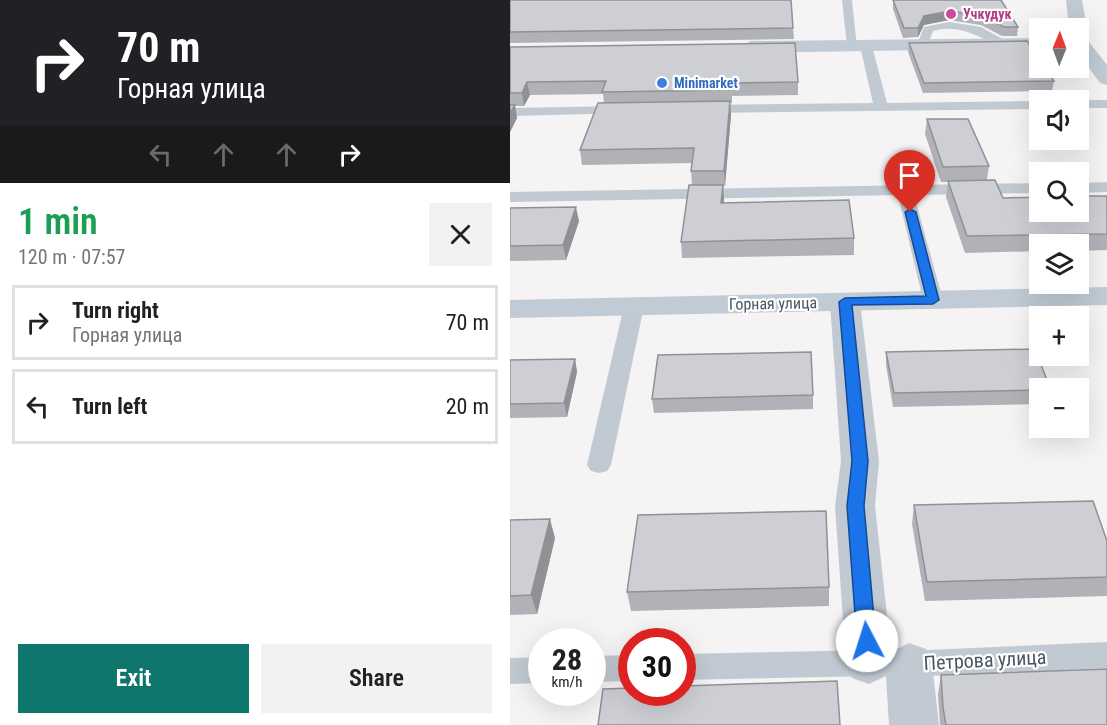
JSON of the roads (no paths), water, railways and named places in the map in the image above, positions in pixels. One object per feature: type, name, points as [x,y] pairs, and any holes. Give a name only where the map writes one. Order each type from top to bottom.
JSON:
[{"type":"street","points":[[1074,0],[1078,18]]},
{"type":"street","points":[[735,48],[1029,43]]},
{"type":"street","points":[[1089,48],[1107,79]]},
{"type":"street","name":"Горная улица","points":[[510,309],[1107,296]]},
{"type":"street","points":[[845,302],[860,461],[855,506],[889,663],[914,725]]},
{"type":"lane","points":[[847,0],[881,107]]},
{"type":"lane","points":[[1089,104],[1107,104]]},
{"type":"lane","points":[[690,110],[1029,105]]},
{"type":"lane","points":[[510,112],[642,110]]},
{"type":"lane","points":[[1089,188],[1107,187]]},
{"type":"lane","points":[[510,197],[1029,188]]},
{"type":"lane","points":[[905,190],[933,300]]},
{"type":"lane","points":[[599,465],[634,306]]},
{"type":"lane","name":"Петрова улица","points":[[696,667],[1107,655]]},
{"type":"lane","points":[[510,671],[528,670]]},
{"type":"place","name":"Учкудук","points":[[951,14]]},
{"type":"place","name":"Minimarket","points":[[662,83]]}]
